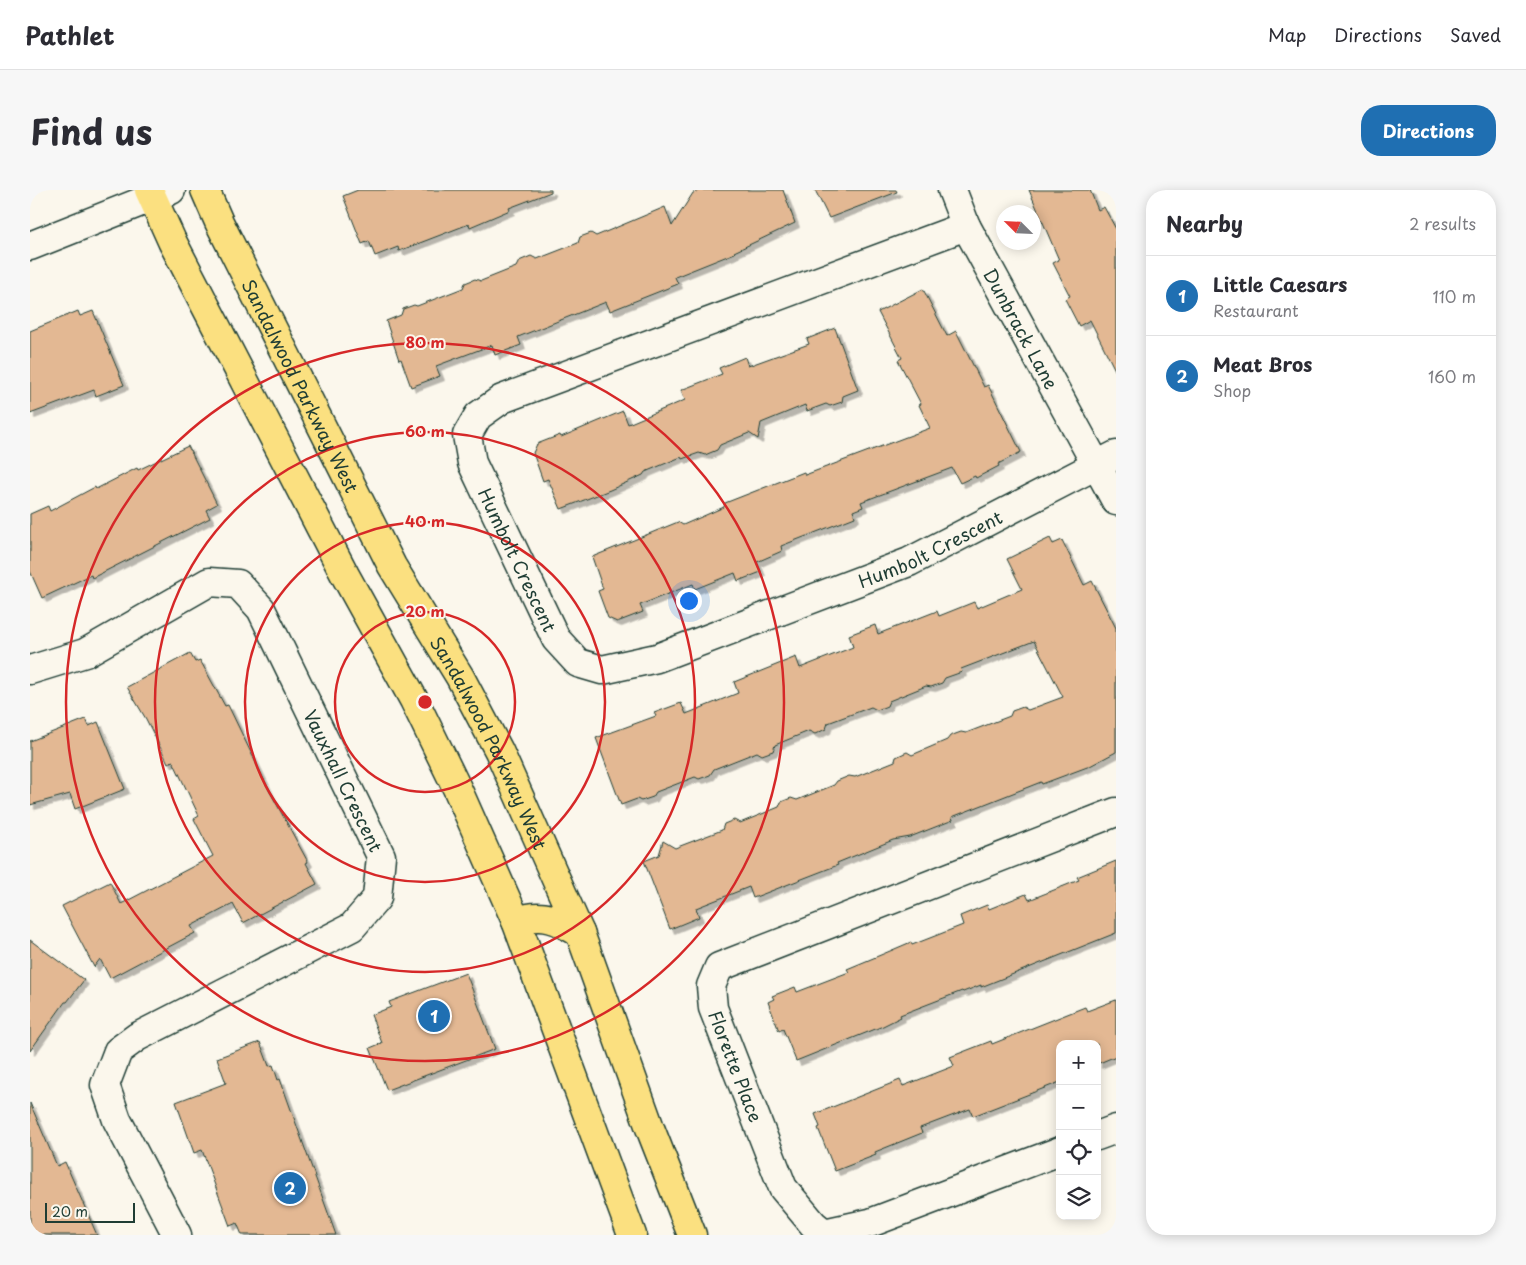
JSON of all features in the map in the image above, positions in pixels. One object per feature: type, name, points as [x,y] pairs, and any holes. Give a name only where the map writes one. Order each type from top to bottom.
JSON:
[{"type":"main road","name":"Sandalwood Parkway West","points":[[205,190],[219,222],[392,566],[460,677],[499,750],[580,933],[650,1128],[692,1235]]},
{"type":"main road","points":[[157,193],[172,241],[345,575],[414,700],[457,788],[516,921],[632,1235]]},
{"type":"main road","points":[[516,921],[528,917],[546,917],[562,922],[580,933]]},
{"type":"street","name":"Dunbrack Lane","points":[[952,190],[966,226],[1107,460]]},
{"type":"street","points":[[30,246],[157,193]]},
{"type":"street","name":"Humbolt Crescent","points":[[966,226],[502,399],[478,416],[467,435],[472,463],[556,639],[578,662],[602,670],[657,658],[909,562],[1107,460]]},
{"type":"street","points":[[1107,460],[1116,501]]},
{"type":"street","name":"Vauxhall Crescent","points":[[30,670],[85,652],[209,582],[238,584],[261,609],[382,856],[377,898],[352,927],[137,1037],[118,1051],[105,1085],[117,1120],[177,1235]]},
{"type":"street","name":"Florette Place","points":[[1056,1153],[870,1224],[824,1233],[813,1224],[783,1188],[713,1008],[711,986],[719,967],[1116,812]]},
{"type":"street","points":[[1101,1135],[1116,1129]]},
{"type":"building","points":[[358,190],[551,190],[551,192],[509,208],[510,210],[470,227],[469,224],[399,251],[398,247],[375,256],[369,241],[362,244],[343,196]]},
{"type":"building","points":[[701,190],[783,190],[795,223],[735,253],[675,277],[678,284],[610,311],[606,302],[518,337],[521,345],[495,355],[492,345],[436,366],[440,376],[411,387],[401,359],[399,360],[386,321],[401,315],[403,309],[414,305],[417,306],[463,288],[465,283],[475,279],[481,281],[516,267],[519,261],[531,256],[537,259],[578,243],[580,237],[591,233],[596,236],[665,207],[672,226],[693,193]]},
{"type":"building","points":[[815,190],[896,190],[897,192],[829,218]]},
{"type":"building","points":[[1029,190],[1090,190],[1098,210],[1104,207],[1116,229],[1116,372],[1090,320],[1079,326],[1065,299],[1070,296],[1053,263],[1059,260],[1041,218],[1041,205],[1035,205]]},
{"type":"building","points":[[923,289],[947,336],[956,331],[984,387],[988,385],[1021,452],[976,478],[975,476],[960,483],[952,468],[861,502],[863,507],[853,511],[855,517],[781,546],[782,551],[757,562],[761,572],[738,581],[735,573],[695,589],[693,584],[640,605],[643,612],[617,622],[608,618],[598,591],[603,589],[592,557],[678,522],[683,525],[724,507],[725,503],[804,472],[805,475],[930,428],[919,405],[921,404],[898,360],[902,358],[878,312]]},
{"type":"building","points":[[78,311],[80,316],[93,311],[124,385],[96,396],[94,390],[30,414],[30,331]]},
{"type":"building","points":[[835,328],[858,390],[843,396],[842,402],[830,406],[826,404],[807,411],[805,405],[761,423],[758,439],[749,433],[720,445],[717,450],[705,455],[699,453],[682,459],[681,457],[645,472],[643,475],[610,490],[561,509],[548,479],[543,481],[533,453],[537,444],[560,435],[561,437],[623,411],[628,424],[685,400],[681,390],[722,374],[719,368],[745,357],[748,366],[809,344],[807,339]]},
{"type":"building","points":[[188,446],[217,504],[206,510],[210,518],[92,578],[91,575],[42,598],[30,571],[30,514],[48,506],[50,511],[95,487],[96,489],[137,468],[138,470]]},
{"type":"building","points":[[1050,538],[1053,544],[1062,540],[1084,585],[1092,581],[1116,628],[1116,752],[1090,766],[1042,784],[1041,782],[952,817],[953,820],[910,837],[893,840],[837,863],[838,865],[753,898],[749,887],[696,908],[699,917],[670,929],[644,861],[659,855],[663,841],[675,848],[722,830],[724,824],[734,820],[740,823],[779,807],[781,802],[791,798],[797,800],[834,785],[837,781],[849,776],[855,777],[895,761],[896,757],[907,752],[912,755],[947,740],[950,736],[961,732],[966,733],[1010,716],[1012,711],[1023,707],[1028,710],[1063,697],[1034,641],[961,669],[962,672],[945,678],[942,683],[931,687],[926,686],[889,701],[887,706],[877,710],[871,707],[828,723],[826,729],[815,734],[809,731],[775,745],[773,751],[762,755],[757,752],[714,769],[710,775],[699,779],[695,777],[656,792],[653,797],[641,801],[637,799],[621,805],[596,738],[656,716],[654,713],[681,703],[686,714],[738,693],[734,682],[796,657],[800,668],[853,647],[849,635],[875,625],[878,634],[937,611],[939,616],[974,602],[977,608],[1022,589],[1007,559]]},
{"type":"building","points":[[190,653],[195,662],[200,660],[225,706],[228,705],[269,790],[308,862],[306,863],[317,884],[243,923],[233,904],[191,926],[195,933],[110,978],[100,959],[94,967],[62,906],[110,882],[121,904],[213,856],[194,819],[199,816],[173,761],[168,763],[146,719],[127,687]]},
{"type":"building","points":[[86,719],[89,726],[98,722],[125,789],[75,809],[70,794],[30,805],[30,741]]},
{"type":"building","points":[[1116,861],[1116,933],[981,987],[981,985],[962,991],[900,1015],[901,1017],[883,1026],[796,1061],[783,1029],[779,1031],[768,1002],[774,999],[772,996],[795,987],[797,992],[849,972],[847,969],[911,942],[912,945],[963,925],[960,916],[987,905],[989,909],[1026,894],[1029,900],[1079,880],[1077,877]]},
{"type":"building","points":[[30,940],[84,980],[67,1002],[65,1002],[30,1051]]},
{"type":"building","points":[[466,973],[495,1049],[387,1090],[370,1048],[382,1043],[371,1015],[391,1007],[389,1002]]},
{"type":"building","points":[[1116,1000],[1116,1056],[1101,1062],[1101,1040],[1056,1040],[1056,1084],[973,1116],[970,1109],[920,1128],[922,1133],[875,1152],[876,1155],[835,1171],[818,1128],[820,1127],[815,1114],[900,1080],[903,1086],[954,1066],[950,1057],[991,1041],[992,1044],[1085,1007],[1087,1011]]},
{"type":"building","points":[[260,1042],[269,1066],[273,1065],[278,1080],[280,1079],[336,1235],[242,1235],[237,1223],[230,1226],[202,1150],[194,1153],[176,1102],[226,1083],[217,1058]]},
{"type":"building","points":[[30,1103],[57,1166],[65,1162],[97,1235],[30,1235]]},
{"type":"place","name":"Little Caesars","points":[[434,1016]]},
{"type":"place","name":"Meat Bros","points":[[290,1188]]}]
